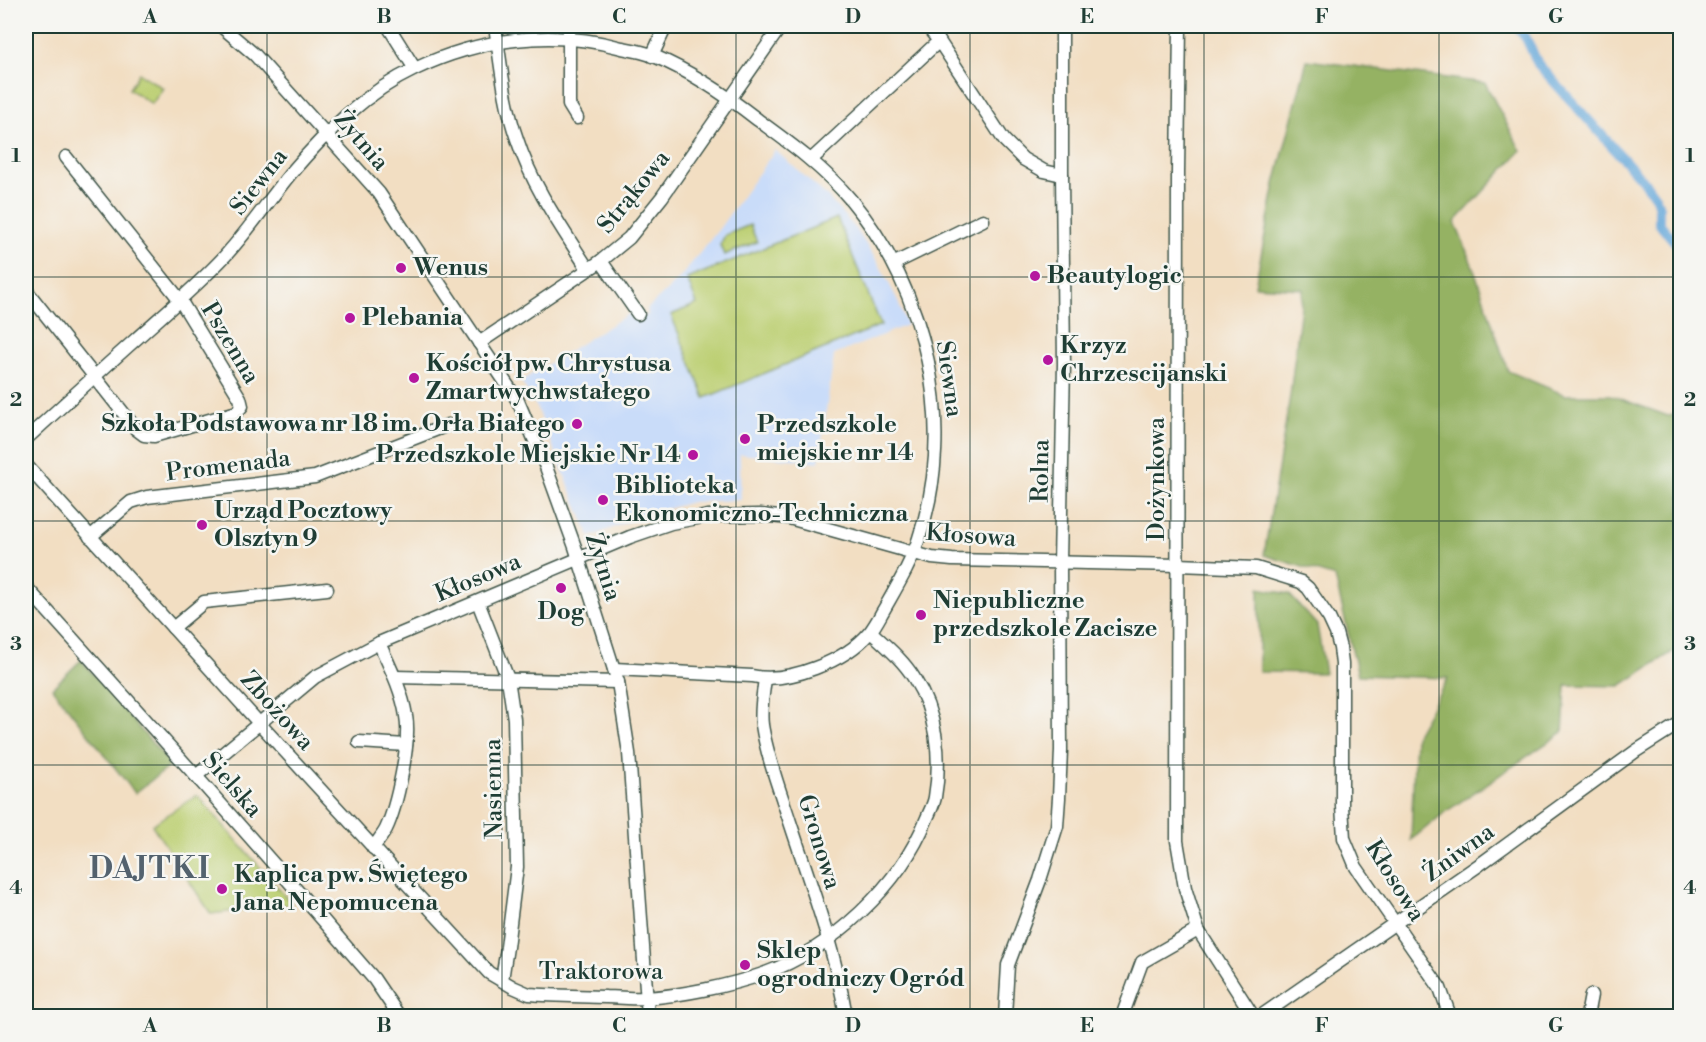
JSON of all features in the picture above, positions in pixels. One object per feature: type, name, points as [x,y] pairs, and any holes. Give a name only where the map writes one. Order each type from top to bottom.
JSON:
[{"type":"street","name":"Żytnia","points":[[221,26],[255,55],[379,193],[518,401],[546,467],[579,559],[618,682],[629,753],[648,1017]]},
{"type":"street","points":[[388,26],[415,69]]},
{"type":"street","points":[[495,26],[503,81],[517,141],[549,208],[588,269]]},
{"type":"street","points":[[652,56],[666,26]]},
{"type":"street","name":"Strąkowa","points":[[479,343],[601,261],[629,238],[662,197],[781,26]]},
{"type":"street","points":[[927,26],[1004,140],[1023,159],[1044,171],[1062,175]]},
{"type":"street","name":"Rolna","points":[[1005,1017],[1008,965],[1040,880],[1057,826],[1061,739],[1060,562],[1064,364],[1062,26]]},
{"type":"street","name":"Dożynkowa","points":[[1180,26],[1177,841],[1185,888],[1198,930],[1253,1017]]},
{"type":"street","name":"Siewna","points":[[26,439],[222,260],[246,233],[289,176],[327,133],[365,101],[415,69],[474,48],[569,32],[652,56],[695,76],[729,98],[812,159],[852,200],[895,263],[922,338],[932,377],[935,422],[934,458],[931,489],[921,535],[914,553],[871,632],[849,650],[823,666],[765,679],[752,676],[614,669]]},
{"type":"street","points":[[569,32],[569,105],[577,118]]},
{"type":"street","points":[[812,159],[939,41]]},
{"type":"street","name":"Pszenna","points":[[26,290],[136,429],[144,435],[154,436],[237,412],[242,406],[240,398],[180,300],[66,157]]},
{"type":"street","points":[[895,263],[983,220]]},
{"type":"street","points":[[601,261],[638,314]]},
{"type":"street","name":"Promenada","points":[[90,537],[131,502],[147,497],[315,477],[447,425]]},
{"type":"street","name":"Zbożowa","points":[[26,465],[373,848],[489,973],[502,980]]},
{"type":"street","name":"Kłosowa","points":[[196,776],[315,677],[379,643],[630,537],[670,523],[708,516],[760,515],[789,518],[914,553],[952,560],[1256,568],[1301,582],[1308,588],[1329,618],[1336,633],[1342,664],[1344,838],[1356,867],[1440,988],[1450,1017]]},
{"type":"street","name":"Sielska","points":[[26,587],[374,979],[399,1017]]},
{"type":"street","points":[[173,628],[204,602],[327,589]]},
{"type":"street","name":"Nasienna","points":[[477,602],[508,679],[514,718],[517,867],[502,980]]},
{"type":"street","name":"Traktorowa","points":[[502,980],[529,994],[646,998],[734,983],[790,962],[828,940],[881,892],[921,833],[935,798],[938,766],[936,735],[928,707],[914,678],[894,653],[871,632]]},
{"type":"street","points":[[373,848],[386,829],[397,793],[406,745],[407,720],[395,677],[379,643]]},
{"type":"street","points":[[395,677],[618,682]]},
{"type":"street","name":"Gronowa","points":[[765,679],[762,724],[828,940],[843,995],[846,1017]]},
{"type":"street","name":"Żniwna","points":[[1262,1017],[1636,751],[1680,723]]},
{"type":"street","points":[[359,742],[406,745]]},
{"type":"street","points":[[1124,1011],[1142,962],[1198,930]]},
{"type":"street","points":[[1587,1017],[1592,996]]},
{"type":"shaded area","points":[[775,150],[826,195],[856,229],[879,264],[907,325],[834,355],[819,462],[740,454],[741,500],[692,502],[645,515],[590,537],[536,406],[521,381],[630,313],[634,320],[648,315],[647,309],[678,280],[719,229]]},
{"type":"green space","points":[[1307,60],[1485,83],[1521,151],[1455,222],[1475,272],[1508,371],[1565,395],[1610,395],[1668,416],[1680,414],[1680,647],[1620,686],[1566,685],[1563,732],[1444,813],[1411,840],[1415,736],[1448,678],[1358,675],[1335,577],[1264,555],[1290,396],[1303,289],[1255,286],[1275,184]]},
{"type":"green space","points":[[139,73],[163,88],[152,104],[129,89]]},
{"type":"green space","points":[[837,218],[881,325],[705,398],[671,315],[697,304],[687,279]]},
{"type":"green space","points":[[750,225],[757,242],[724,255],[720,245],[725,235]]},
{"type":"green space","points":[[1259,588],[1289,594],[1317,625],[1325,673],[1259,672]]},
{"type":"green space","points":[[81,660],[171,765],[135,793],[52,688]]},
{"type":"green space","points":[[197,795],[292,904],[211,914],[152,825]]},
{"type":"waterway","points":[[1516,26],[1526,38],[1538,64],[1646,184],[1656,198],[1659,207],[1659,223],[1680,248]]},
{"type":"place","name":"Wenus","points":[[401,268]]},
{"type":"place","name":"Beautylogic","points":[[1035,276]]},
{"type":"place","name":"Plebania","points":[[350,318]]},
{"type":"place","name":"Krzyz Chrzescijanski","points":[[1048,360]]},
{"type":"place","name":"Kościół pw. Chrystusa Zmartwychwstałego","points":[[414,378]]},
{"type":"place","name":"Szkoła Podstawowa nr 18 im. Orła Białego","points":[[577,424]]},
{"type":"place","name":"Przedszkole miejskie nr 14","points":[[745,439]]},
{"type":"place","name":"Przedszkole Miejskie Nr 14","points":[[693,455]]},
{"type":"place","name":"Biblioteka Ekonomiczno-Techniczna","points":[[603,500]]},
{"type":"place","name":"Urząd Pocztowy Olsztyn 9","points":[[202,525]]},
{"type":"place","name":"Dog","points":[[561,588]]},
{"type":"place","name":"Niepubliczne przedszkole Zacisze","points":[[921,615]]},
{"type":"place","name":"Kaplica pw. Świętego Jana Nepomucena","points":[[222,889]]},
{"type":"place","name":"Sklep ogrodniczy Ogród","points":[[745,965]]},
{"type":"district","name":"DAJTKI","points":[[150,869]]}]
